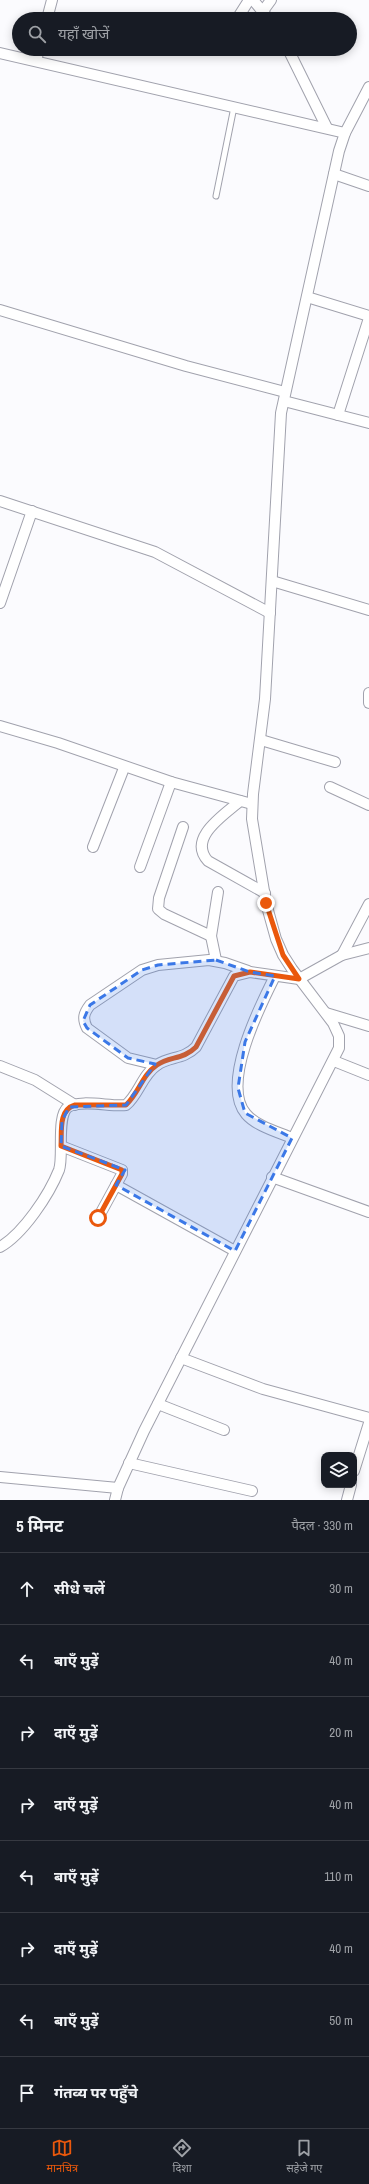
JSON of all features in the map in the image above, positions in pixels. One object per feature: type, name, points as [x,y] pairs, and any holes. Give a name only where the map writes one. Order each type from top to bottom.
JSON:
[{"type":"street","points":[[49,12],[52,0]]},
{"type":"street","points":[[241,12],[249,0]]},
{"type":"street","points":[[253,0],[263,12]]},
{"type":"street","points":[[267,12],[270,0]]},
{"type":"street","points":[[0,53],[12,56]]},
{"type":"street","points":[[14,56],[346,133]]},
{"type":"street","points":[[36,61],[37,56]]},
{"type":"street","points":[[291,56],[327,128]]},
{"type":"street","points":[[115,1500],[118,1488],[129,1463],[158,1404],[292,1138],[334,1061],[339,1048],[339,1036],[333,1023],[299,979],[283,955],[276,939],[254,839],[252,804],[261,740],[272,581],[279,437],[284,396],[334,174],[346,133],[369,87]]},
{"type":"street","points":[[334,174],[369,186]]},
{"type":"street","points":[[307,297],[369,317],[338,415]]},
{"type":"street","points":[[0,310],[99,342],[284,396],[338,415],[369,423]]},
{"type":"street","points":[[0,500],[156,552],[270,613]]},
{"type":"street","points":[[0,603],[32,511]]},
{"type":"street","points":[[272,581],[369,610]]},
{"type":"street","points":[[369,693],[369,703]]},
{"type":"street","points":[[0,726],[58,744],[124,768],[252,804]]},
{"type":"street","points":[[261,740],[335,762]]},
{"type":"street","points":[[93,847],[124,768]]},
{"type":"street","points":[[140,867],[170,782]]},
{"type":"street","points":[[330,787],[369,806]]},
{"type":"street","points":[[240,801],[206,831],[202,840],[201,848],[208,861],[265,893]]},
{"type":"street","points":[[183,827],[159,898],[158,908],[164,914],[211,936]]},
{"type":"street","points":[[216,960],[211,936],[218,892]]},
{"type":"street","points":[[342,955],[368,908]]},
{"type":"street","points":[[157,1065],[135,1060],[122,1054],[87,1028],[84,1021],[84,1012],[98,999],[142,970],[166,964],[216,960],[250,972],[299,979],[342,955],[369,948]]},
{"type":"street","points":[[0,1247],[13,1240],[48,1190],[59,1169],[64,1112],[68,1107],[75,1105],[126,1105],[131,1100],[142,1081],[157,1065],[189,1054],[201,1037],[234,976],[250,972]]},
{"type":"street","points":[[275,976],[253,1021],[245,1042],[240,1072],[239,1093],[245,1113],[252,1119],[292,1138]]},
{"type":"street","points":[[326,1013],[369,1026]]},
{"type":"street","points":[[334,1061],[369,1075]]},
{"type":"street","points":[[0,1066],[35,1080],[75,1105]]},
{"type":"street","points":[[61,1146],[118,1167],[122,1174],[98,1218]]},
{"type":"street","points":[[272,1177],[369,1212]]},
{"type":"street","points":[[116,1185],[235,1251]]},
{"type":"street","points":[[181,1358],[263,1389],[369,1418]]},
{"type":"street","points":[[158,1404],[224,1430]]},
{"type":"street","points":[[357,1461],[369,1423]]},
{"type":"street","points":[[129,1463],[252,1491]]},
{"type":"street","points":[[0,1477],[118,1488]]},
{"type":"street","points":[[347,1500],[350,1488]]},
{"type":"lane","points":[[216,196],[234,107]]},
{"type":"highlighted area","points":[[216,960],[250,972],[275,976],[245,1042],[238,1088],[245,1113],[292,1138],[235,1251],[116,1185],[125,1170],[61,1146],[62,1121],[69,1107],[126,1105],[155,1064],[128,1058],[87,1028],[83,1021],[90,1005],[142,970],[158,965]]},
{"type":"route","points":[[98,1218],[122,1174],[122,1170],[118,1167],[61,1146],[62,1121],[64,1112],[68,1107],[75,1105],[126,1105],[131,1100],[142,1081],[157,1065],[181,1058],[189,1054],[196,1047],[234,976],[241,973],[250,972],[299,979],[283,955],[276,939],[266,903]]}]
